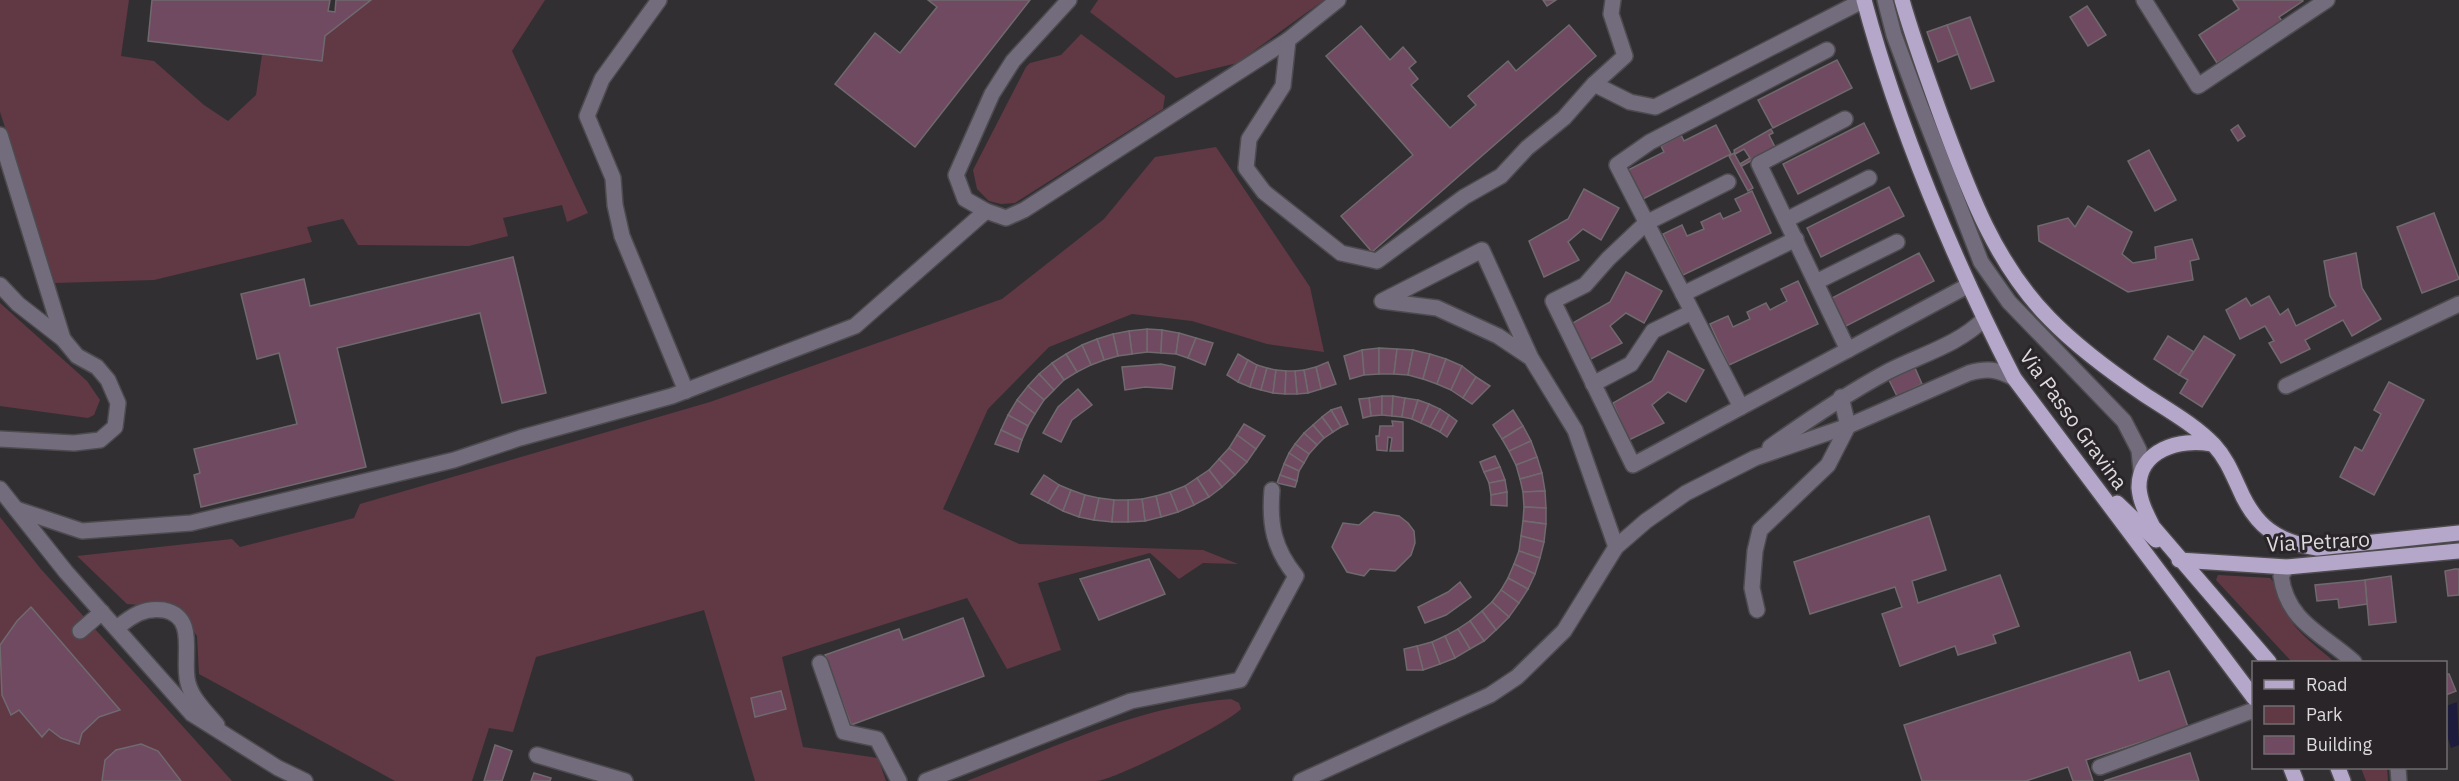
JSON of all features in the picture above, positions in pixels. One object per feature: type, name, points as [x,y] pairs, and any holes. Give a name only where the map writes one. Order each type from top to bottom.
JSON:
[{"type":"main road","name":"Via Passo Gravina","points":[[1864,0],[1892,87],[1969,285],[2014,378],[2252,697]]},
{"type":"main road","name":"Via Passo Gravina","points":[[1902,0],[1962,172],[1984,224],[2014,277],[2050,319],[2131,385],[2214,445],[2227,461],[2244,500],[2263,525],[2280,539],[2293,544]]},
{"type":"main road","points":[[2214,445],[2183,441],[2151,458],[2141,470],[2141,501],[2153,527],[2179,560],[2267,661]]},
{"type":"main road","points":[[2088,476],[2179,560]]},
{"type":"main road","name":"Via Petraro","points":[[2293,544],[2317,548],[2459,533]]},
{"type":"main road","name":"Via Petraro","points":[[2179,560],[2287,567],[2459,551]]},
{"type":"street","points":[[659,0],[602,79],[587,116],[613,178],[615,205],[622,236],[686,391]]},
{"type":"street","points":[[1069,0],[1013,62],[998,86],[956,175],[965,199],[986,212],[1006,218],[1024,210],[1288,40],[1338,0]]},
{"type":"street","points":[[1288,40],[1283,86],[1249,139],[1246,168],[1263,192],[1341,253],[1377,261],[1464,197],[1502,176],[1527,148],[1564,118],[1594,84],[1625,56],[1611,14],[1613,0]]},
{"type":"street","points":[[1594,84],[1630,102],[1655,107],[1864,0]]},
{"type":"street","points":[[1885,0],[1916,95],[1981,262],[2009,302],[2124,421],[2139,450],[2141,470]]},
{"type":"street","points":[[2144,0],[2198,86],[2328,0]]},
{"type":"street","points":[[1741,407],[1617,165],[1650,142],[1827,50]]},
{"type":"street","points":[[1845,120],[1759,164],[1848,350]]},
{"type":"street","points":[[0,135],[63,339]]},
{"type":"street","points":[[1786,220],[1869,178]]},
{"type":"street","points":[[1728,182],[1646,223],[1608,259],[1585,285],[1553,301],[1633,465],[1969,285]]},
{"type":"street","points":[[16,509],[82,531],[191,524],[454,460],[520,438],[686,391],[855,326],[986,212]]},
{"type":"street","points":[[1683,294],[1796,240]]},
{"type":"street","points":[[1816,282],[1897,242]]},
{"type":"street","points":[[1531,358],[1498,336],[1437,308],[1382,301],[1482,250],[1531,358],[1575,430],[1616,547]]},
{"type":"street","points":[[0,285],[18,304],[63,339],[78,356],[97,367],[108,380],[118,403],[115,427],[100,440],[74,443],[0,439]]},
{"type":"street","points":[[2286,386],[2459,304]]},
{"type":"street","points":[[1593,384],[1631,364],[1653,331],[1692,312]]},
{"type":"street","points":[[1755,458],[1841,397],[1905,363],[1969,334],[1984,319]]},
{"type":"street","points":[[1301,781],[1490,695],[1517,677],[1563,631],[1616,547],[1646,521],[1686,493],[1755,458],[1848,426],[1984,368],[2000,370],[2014,378]]},
{"type":"street","points":[[1757,610],[1752,588],[1755,551],[1760,530],[1827,465],[1848,426],[1841,397]]},
{"type":"street","points":[[0,489],[102,612],[118,627],[192,714],[305,781]]},
{"type":"street","points":[[926,781],[1131,701],[1240,680],[1296,576],[1282,558],[1269,518],[1272,490]]},
{"type":"street","points":[[2287,567],[2281,576],[2286,601],[2302,620],[2352,661]]},
{"type":"street","points":[[118,627],[145,610],[167,611],[182,620],[187,637],[186,664],[191,692],[225,734]]},
{"type":"street","points":[[80,631],[102,612]]},
{"type":"street","points":[[820,663],[844,732],[877,739],[899,781]]},
{"type":"street","points":[[2100,767],[2252,710]]},
{"type":"street","points":[[537,755],[625,781]]},
{"type":"green space","points":[[0,0],[129,0],[121,56],[154,61],[204,105],[228,121],[256,95],[262,55],[322,61],[325,36],[371,0],[545,0],[512,51],[588,213],[567,222],[562,205],[503,218],[508,236],[469,246],[358,245],[343,219],[307,227],[312,242],[154,280],[55,283],[0,112]]},
{"type":"green space","points":[[1098,0],[1324,0],[1237,63],[1176,78],[1090,12]]},
{"type":"green space","points":[[1081,34],[1165,96],[1163,109],[1015,203],[1001,204],[989,201],[977,189],[973,170],[1026,67],[1030,63],[1061,55]]},
{"type":"green space","points":[[1216,147],[1310,287],[1324,352],[1267,344],[1192,321],[1132,314],[1049,347],[988,409],[943,509],[1019,544],[1203,550],[1238,564],[1203,563],[1179,579],[1150,553],[1038,583],[1061,650],[1007,669],[967,598],[782,657],[803,747],[878,758],[886,781],[755,781],[704,610],[536,657],[513,732],[489,728],[472,781],[395,781],[199,674],[197,636],[177,608],[127,604],[77,556],[232,539],[240,547],[354,518],[360,504],[710,402],[1002,299],[1104,219],[1155,157]]},
{"type":"green space","points":[[0,303],[87,381],[100,400],[94,415],[88,418],[0,406]]},
{"type":"green space","points":[[0,517],[40,568],[232,781],[0,781]]},
{"type":"green space","points":[[2218,575],[2270,578],[2294,625],[2333,661],[2291,661],[2216,580]]},
{"type":"green space","points":[[1231,699],[1239,703],[1241,709],[1232,716],[1171,750],[1108,778],[1097,781],[967,781],[1129,719],[1196,703]]},
{"type":"green space","points":[[2361,769],[2387,769],[2388,781],[2366,781]]},
{"type":"shaded area","points":[[2457,702],[2459,745],[2451,748],[2447,735],[2447,706]]},
{"type":"building","points":[[152,0],[330,0],[328,11],[335,12],[336,0],[371,0],[325,36],[322,61],[148,41]]},
{"type":"building","points":[[928,0],[1030,0],[915,147],[835,84],[875,33],[900,53],[937,7]]},
{"type":"building","points":[[1543,0],[1556,0],[1547,6]]},
{"type":"building","points":[[2233,0],[2303,1],[2279,17],[2282,21],[2217,63],[2199,35],[2239,9]]},
{"type":"building","points":[[2087,6],[2106,35],[2088,46],[2070,17]]},
{"type":"building","points":[[1970,17],[1994,81],[1971,89],[1947,25]]},
{"type":"building","points":[[1569,25],[1596,56],[1372,252],[1341,216],[1413,155],[1326,56],[1361,26],[1390,60],[1403,47],[1416,62],[1409,68],[1418,79],[1411,85],[1450,128],[1476,105],[1468,96],[1508,61],[1516,71]]},
{"type":"building","points":[[1947,25],[1958,54],[1938,62],[1927,32]]},
{"type":"building","points":[[1837,60],[1852,88],[1773,128],[1758,100]]},
{"type":"building","points":[[1864,123],[1879,153],[1798,194],[1783,164]]},
{"type":"building","points":[[1716,125],[1731,154],[1643,199],[1628,170],[1664,152],[1661,146],[1681,135],[1684,141]]},
{"type":"building","points":[[2238,125],[2245,136],[2238,141],[2231,130]]},
{"type":"building","points":[[1771,129],[1773,133],[1769,135],[1775,147],[1742,166],[1740,164],[1750,158],[1744,149],[1735,154],[1734,150]]},
{"type":"building","points":[[2149,150],[2176,200],[2155,211],[2128,161]]},
{"type":"building","points":[[1734,153],[1753,188],[1748,191],[1729,156]]},
{"type":"building","points":[[1889,187],[1904,216],[1821,257],[1807,228]]},
{"type":"building","points":[[1584,189],[1619,208],[1601,240],[1583,229],[1568,242],[1579,260],[1544,277],[1529,241],[1568,219]]},
{"type":"building","points":[[1752,191],[1771,233],[1683,275],[1663,234],[1682,225],[1687,236],[1704,229],[1701,222],[1720,213],[1723,219],[1741,211],[1735,199]]},
{"type":"building","points":[[2088,206],[2132,232],[2122,254],[2133,263],[2156,259],[2155,247],[2192,239],[2199,259],[2190,261],[2193,280],[2128,292],[2039,241],[2038,226],[2068,218],[2075,227]]},
{"type":"building","points":[[2434,213],[2459,279],[2422,293],[2397,227]]},
{"type":"building","points":[[1919,253],[1934,281],[1844,327],[1830,299]]},
{"type":"building","points":[[2356,253],[2362,288],[2381,319],[2352,336],[2343,320],[2305,340],[2310,349],[2281,363],[2269,343],[2274,341],[2265,326],[2240,339],[2226,310],[2246,298],[2251,306],[2269,296],[2280,315],[2288,309],[2296,326],[2336,306],[2330,296],[2324,261]]},
{"type":"building","points":[[513,257],[546,393],[502,403],[480,313],[337,348],[366,467],[201,507],[194,475],[200,473],[194,449],[297,424],[279,353],[257,359],[241,294],[304,279],[310,306]]},
{"type":"building","points":[[1626,272],[1662,291],[1644,323],[1626,313],[1610,326],[1622,343],[1587,361],[1571,324],[1610,302]]},
{"type":"building","points":[[1798,281],[1818,324],[1729,365],[1710,324],[1728,316],[1733,327],[1750,319],[1747,312],[1766,303],[1770,310],[1787,301],[1781,289]]},
{"type":"building","points":[[1147,329],[1162,330],[1161,353],[1147,352]]},
{"type":"building","points":[[1147,329],[1147,352],[1132,354],[1129,331]]},
{"type":"building","points":[[1162,330],[1179,333],[1176,354],[1161,353]]},
{"type":"building","points":[[1129,331],[1132,354],[1118,356],[1113,334]]},
{"type":"building","points":[[1179,333],[1196,338],[1188,358],[1176,354]]},
{"type":"building","points":[[1113,334],[1118,356],[1104,360],[1097,339]]},
{"type":"building","points":[[2168,336],[2194,352],[2179,375],[2154,359]]},
{"type":"building","points":[[2204,336],[2235,355],[2202,407],[2180,393],[2188,380],[2179,375]]},
{"type":"building","points":[[1196,338],[1213,343],[1205,365],[1188,358]]},
{"type":"building","points":[[1097,339],[1104,360],[1091,365],[1082,345]]},
{"type":"building","points":[[1082,345],[1091,365],[1077,372],[1066,354]]},
{"type":"building","points":[[1379,348],[1379,374],[1364,375],[1362,350]]},
{"type":"building","points":[[1379,348],[1397,349],[1394,374],[1379,374]]},
{"type":"building","points":[[1397,349],[1413,350],[1408,375],[1394,374]]},
{"type":"building","points":[[1362,350],[1364,375],[1350,379],[1344,356]]},
{"type":"building","points":[[1413,350],[1430,354],[1423,379],[1408,375]]},
{"type":"building","points":[[1668,351],[1704,370],[1686,402],[1668,392],[1652,405],[1664,423],[1629,440],[1613,403],[1652,381]]},
{"type":"building","points":[[1066,354],[1077,372],[1064,380],[1052,363]]},
{"type":"building","points":[[1238,354],[1248,360],[1238,382],[1227,375]]},
{"type":"building","points":[[1430,354],[1446,359],[1437,384],[1423,379]]},
{"type":"building","points":[[1446,359],[1462,366],[1451,390],[1437,384]]},
{"type":"building","points":[[1248,360],[1257,365],[1250,387],[1238,382]]},
{"type":"building","points":[[1328,362],[1336,384],[1321,389],[1316,367]]},
{"type":"building","points":[[1052,363],[1064,380],[1054,390],[1039,374]]},
{"type":"building","points":[[1161,364],[1175,367],[1172,389],[1145,387],[1125,390],[1122,367]]},
{"type":"building","points":[[1257,365],[1267,368],[1261,390],[1250,387]]},
{"type":"building","points":[[1462,366],[1476,377],[1463,398],[1451,390]]},
{"type":"building","points":[[1316,367],[1321,389],[1308,393],[1304,370]]},
{"type":"building","points":[[1267,368],[1276,370],[1273,393],[1261,390]]},
{"type":"building","points":[[1915,368],[1922,384],[1897,396],[1889,380]]},
{"type":"building","points":[[1276,370],[1286,371],[1285,394],[1273,393]]},
{"type":"building","points":[[1304,370],[1308,393],[1297,394],[1295,371]]},
{"type":"building","points":[[1286,371],[1295,371],[1297,394],[1285,394]]},
{"type":"building","points":[[1039,374],[1054,390],[1044,400],[1028,386]]},
{"type":"building","points":[[1476,377],[1490,386],[1472,404],[1463,398]]},
{"type":"building","points":[[2389,382],[2424,400],[2374,495],[2340,477],[2355,447],[2362,451],[2381,414],[2374,410]]},
{"type":"building","points":[[1028,386],[1044,400],[1035,414],[1017,400]]},
{"type":"building","points":[[1078,389],[1092,405],[1072,420],[1061,442],[1043,433],[1058,407]]},
{"type":"building","points":[[1382,396],[1382,415],[1371,416],[1369,398]]},
{"type":"building","points":[[1382,396],[1393,396],[1392,416],[1382,415]]},
{"type":"building","points":[[1393,396],[1405,398],[1402,417],[1392,416]]},
{"type":"building","points":[[1369,398],[1371,416],[1363,418],[1359,399]]},
{"type":"building","points":[[1405,398],[1418,400],[1412,419],[1402,417]]},
{"type":"building","points":[[1017,400],[1035,414],[1028,426],[1008,415]]},
{"type":"building","points":[[1418,400],[1429,404],[1421,423],[1412,419]]},
{"type":"building","points":[[1429,404],[1440,409],[1430,427],[1421,423]]},
{"type":"building","points":[[1341,407],[1348,424],[1341,427],[1331,410]]},
{"type":"building","points":[[1440,409],[1449,415],[1440,432],[1430,427]]},
{"type":"building","points":[[1331,410],[1341,427],[1333,432],[1322,417]]},
{"type":"building","points":[[1513,410],[1523,426],[1502,439],[1493,425]]},
{"type":"building","points":[[1008,415],[1028,426],[1022,440],[1001,430]]},
{"type":"building","points":[[1449,415],[1457,421],[1447,437],[1440,432]]},
{"type":"building","points":[[1322,417],[1333,432],[1324,438],[1313,425]]},
{"type":"building","points":[[1392,421],[1403,422],[1403,451],[1390,451],[1392,438],[1388,437],[1387,451],[1377,450],[1376,436],[1379,436],[1380,426],[1393,426]]},
{"type":"building","points":[[1244,424],[1265,436],[1256,449],[1237,435]]},
{"type":"building","points":[[1313,425],[1324,438],[1317,445],[1304,433]]},
{"type":"building","points":[[1523,426],[1531,441],[1509,451],[1502,439]]},
{"type":"building","points":[[1001,430],[1022,440],[1018,452],[995,444]]},
{"type":"building","points":[[1304,433],[1317,445],[1309,454],[1295,444]]},
{"type":"building","points":[[1237,435],[1256,449],[1247,462],[1229,448]]},
{"type":"building","points":[[1531,441],[1537,457],[1516,465],[1509,451]]},
{"type":"building","points":[[1295,444],[1309,454],[1304,463],[1289,453]]},
{"type":"building","points":[[1229,448],[1247,462],[1235,475],[1219,459]]},
{"type":"building","points":[[1289,453],[1304,463],[1299,471],[1284,464]]},
{"type":"building","points":[[1495,456],[1500,467],[1484,472],[1480,462]]},
{"type":"building","points":[[1537,457],[1542,473],[1520,479],[1516,465]]},
{"type":"building","points":[[1219,459],[1235,475],[1222,487],[1209,470]]},
{"type":"building","points":[[1284,464],[1299,471],[1297,481],[1280,475]]},
{"type":"building","points":[[1500,467],[1505,480],[1489,483],[1484,472]]},
{"type":"building","points":[[1209,470],[1222,487],[1209,497],[1197,478]]},
{"type":"building","points":[[1542,473],[1545,491],[1523,492],[1520,479]]},
{"type":"building","points":[[1044,475],[1059,485],[1048,503],[1031,494]]},
{"type":"building","points":[[1280,475],[1297,481],[1295,487],[1277,483]]},
{"type":"building","points":[[1197,478],[1209,497],[1194,505],[1185,486]]},
{"type":"building","points":[[1505,480],[1507,492],[1491,495],[1489,483]]},
{"type":"building","points":[[1059,485],[1071,490],[1063,511],[1048,503]]},
{"type":"building","points":[[1185,486],[1194,505],[1178,512],[1170,492]]},
{"type":"building","points":[[1071,490],[1085,495],[1079,517],[1063,511]]},
{"type":"building","points":[[1545,491],[1546,508],[1524,507],[1523,492]]},
{"type":"building","points":[[1170,492],[1178,512],[1161,517],[1156,496]]},
{"type":"building","points":[[1507,492],[1507,506],[1491,505],[1491,495]]},
{"type":"building","points":[[1085,495],[1099,498],[1094,520],[1079,517]]},
{"type":"building","points":[[1156,496],[1161,517],[1145,521],[1142,499]]},
{"type":"building","points":[[1099,498],[1114,500],[1112,522],[1094,520]]},
{"type":"building","points":[[1142,499],[1145,521],[1128,522],[1128,500]]},
{"type":"building","points":[[1114,500],[1128,500],[1128,522],[1112,522]]},
{"type":"building","points":[[1524,507],[1546,508],[1546,524],[1523,521]]},
{"type":"building","points":[[1374,512],[1399,516],[1408,523],[1414,531],[1415,543],[1411,555],[1395,571],[1370,569],[1364,576],[1347,572],[1332,547],[1343,523],[1359,525]]},
{"type":"building","points":[[1929,516],[1946,570],[1912,581],[1918,603],[2000,575],[2019,626],[1993,635],[1996,643],[1958,655],[1955,646],[1900,666],[1882,614],[1902,607],[1895,587],[1810,614],[1794,562]]},
{"type":"building","points":[[1523,521],[1546,524],[1544,542],[1521,536]]},
{"type":"building","points":[[1521,536],[1544,542],[1540,558],[1519,551]]},
{"type":"building","points":[[1519,551],[1540,558],[1535,574],[1514,564]]},
{"type":"building","points":[[1149,559],[1165,594],[1099,620],[1080,579]]},
{"type":"building","points":[[1514,564],[1535,574],[1528,589],[1508,578]]},
{"type":"building","points":[[2459,569],[2459,595],[2448,596],[2445,571]]},
{"type":"building","points":[[2391,576],[2396,622],[2369,625],[2365,580]]},
{"type":"building","points":[[1508,578],[1528,589],[1519,603],[1501,590]]},
{"type":"building","points":[[2365,580],[2367,604],[2339,608],[2338,599],[2317,601],[2315,585]]},
{"type":"building","points":[[1460,582],[1471,597],[1446,615],[1425,623],[1418,607],[1448,592]]},
{"type":"building","points":[[1501,590],[1519,603],[1509,617],[1492,602]]},
{"type":"building","points":[[1492,602],[1509,617],[1496,630],[1482,611]]},
{"type":"building","points":[[31,607],[120,710],[99,717],[82,733],[79,744],[61,738],[49,729],[42,737],[19,710],[11,715],[2,695],[0,645],[17,621]]},
{"type":"building","points":[[1482,611],[1496,630],[1484,641],[1470,621]]},
{"type":"building","points":[[963,618],[984,676],[851,725],[825,655],[899,629],[903,640]]},
{"type":"building","points":[[1470,621],[1484,641],[1470,649],[1458,629]]},
{"type":"building","points":[[1458,629],[1470,649],[1455,658],[1445,636]]},
{"type":"building","points":[[1445,636],[1455,658],[1440,664],[1432,642]]},
{"type":"building","points":[[1432,642],[1440,664],[1423,670],[1417,646]]},
{"type":"building","points":[[1417,646],[1423,670],[1407,670],[1404,649]]},
{"type":"building","points":[[2130,652],[2139,681],[2169,671],[2188,727],[2086,760],[2093,781],[2073,781],[2068,767],[2026,781],[1922,781],[1904,725]]},
{"type":"building","points":[[2447,674],[2449,674],[2456,691],[2447,695]]},
{"type":"building","points":[[781,691],[786,709],[755,717],[751,698]]},
{"type":"building","points":[[141,744],[158,751],[181,781],[102,781],[105,760],[116,750]]},
{"type":"building","points":[[495,745],[512,751],[502,781],[484,781]]},
{"type":"building","points":[[2190,753],[2199,781],[2104,781]]},
{"type":"building","points":[[534,773],[551,778],[550,781],[531,781]]}]
